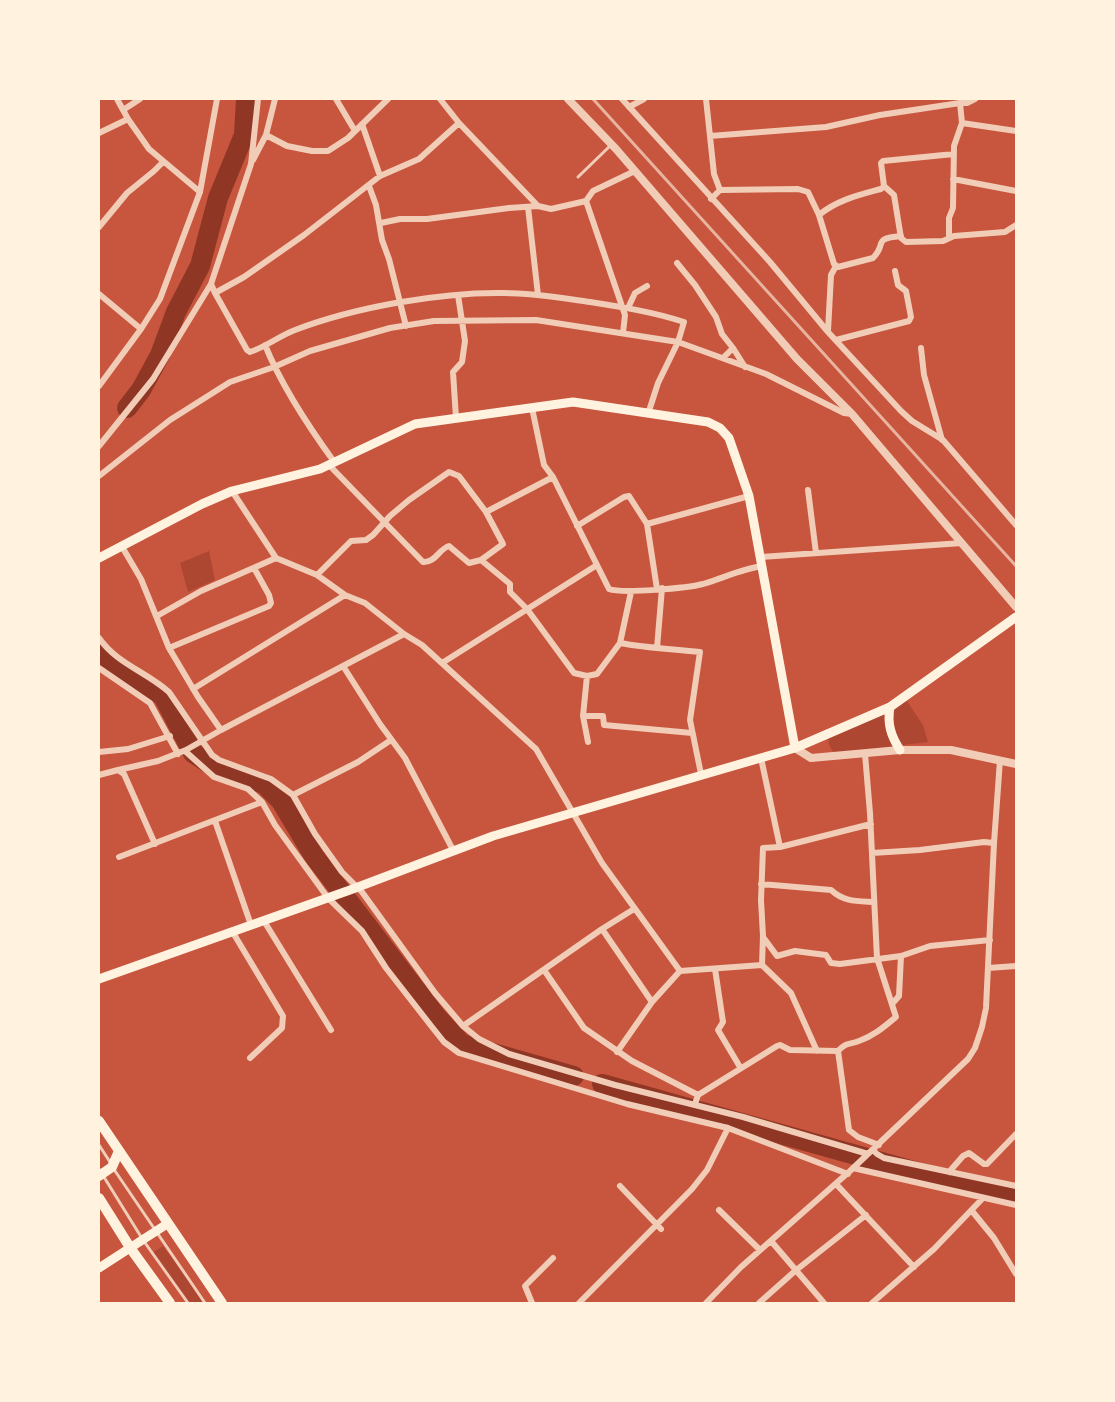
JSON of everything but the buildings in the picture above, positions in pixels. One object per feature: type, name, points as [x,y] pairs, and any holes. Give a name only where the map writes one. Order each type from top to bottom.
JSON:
[{"type":"main road","points":[[99,558],[184,512],[232,491],[332,464],[411,425],[573,402],[708,422],[725,433],[749,496],[795,748]]},
{"type":"main road","points":[[99,979],[493,836],[795,748],[890,707],[1016,617]]},
{"type":"main road","points":[[890,707],[889,726],[892,738],[900,750]]},
{"type":"main road","points":[[99,1120],[222,1303]]},
{"type":"main road","points":[[100,1173],[112,1167],[119,1151]]},
{"type":"main road","points":[[99,1198],[130,1249],[170,1303]]},
{"type":"main road","points":[[99,1268],[167,1224]]},
{"type":"street","points":[[117,99],[149,149],[200,192]]},
{"type":"street","points":[[123,110],[140,99]]},
{"type":"street","points":[[99,386],[160,299],[200,192],[217,99]]},
{"type":"street","points":[[251,164],[258,99]]},
{"type":"street","points":[[99,446],[153,379],[211,284],[251,164],[266,135],[275,99]]},
{"type":"street","points":[[336,99],[355,130]]},
{"type":"street","points":[[266,135],[287,146],[324,152],[331,150],[388,99]]},
{"type":"street","points":[[440,99],[459,123],[538,206]]},
{"type":"street","points":[[568,99],[612,144],[797,359],[852,414],[1016,608]]},
{"type":"street","points":[[622,99],[770,262],[828,332],[912,421],[943,440],[1016,525]]},
{"type":"street","points":[[629,107],[644,99]]},
{"type":"street","points":[[706,99],[714,174],[720,190]]},
{"type":"street","points":[[710,136],[826,128],[880,115],[967,103],[975,99]]},
{"type":"street","points":[[949,237],[949,218],[953,208],[954,142],[962,123],[960,103]]},
{"type":"street","points":[[99,133],[128,119]]},
{"type":"street","points":[[215,293],[304,236],[380,176],[419,159],[459,123]]},
{"type":"street","points":[[962,123],[1016,131]]},
{"type":"street","points":[[362,124],[380,176]]},
{"type":"street","points":[[954,154],[881,163],[884,186],[894,195],[903,241],[943,241],[949,237],[1005,232],[1016,225]]},
{"type":"street","points":[[99,226],[127,192],[163,162]]},
{"type":"street","points":[[381,223],[400,219],[427,219],[538,206],[551,208],[586,201],[593,191],[635,171]]},
{"type":"street","points":[[953,179],[1016,191]]},
{"type":"street","points":[[369,186],[381,223],[382,240],[406,326]]},
{"type":"street","points":[[819,215],[828,207],[884,186]]},
{"type":"street","points":[[711,199],[720,190],[800,189],[810,195],[836,266],[831,275],[828,332]]},
{"type":"street","points":[[586,201],[625,307],[623,333]]},
{"type":"street","points":[[528,207],[538,295]]},
{"type":"street","points":[[836,266],[873,258],[884,238],[901,236]]},
{"type":"street","points":[[677,263],[716,317],[722,334],[745,368]]},
{"type":"street","points":[[836,340],[909,321],[911,317],[906,291],[898,285],[895,271]]},
{"type":"street","points":[[211,284],[250,352],[294,330],[382,306],[458,296],[503,293],[538,295],[625,307],[684,322],[678,342],[658,383],[648,414]]},
{"type":"street","points":[[625,307],[635,293],[647,286]]},
{"type":"street","points":[[99,294],[141,329]]},
{"type":"street","points":[[456,418],[453,372],[462,362],[465,341],[458,296]]},
{"type":"street","points":[[99,476],[170,420],[230,382],[274,367],[310,351],[390,328],[434,321],[536,320],[678,342],[766,374],[844,413],[852,414]]},
{"type":"street","points":[[266,345],[274,367],[332,464],[384,522],[425,563],[432,560],[447,545],[469,563],[481,560],[503,546],[486,512],[459,476],[451,472],[421,490],[384,522],[366,540],[351,541],[317,575]]},
{"type":"street","points":[[723,358],[733,348]]},
{"type":"street","points":[[921,348],[924,375],[943,440]]},
{"type":"street","points":[[531,408],[544,465],[553,477],[609,589],[631,592],[694,586],[751,568],[761,562],[816,553],[962,543]]},
{"type":"street","points":[[486,512],[553,477]]},
{"type":"street","points":[[808,490],[816,553]]},
{"type":"street","points":[[232,491],[276,558],[317,575],[345,595],[365,603],[404,634],[422,645],[536,749],[602,863],[680,971]]},
{"type":"street","points":[[577,526],[627,496],[647,524],[660,589],[657,648]]},
{"type":"street","points":[[647,524],[749,496]]},
{"type":"street","points":[[121,545],[141,579],[169,648],[221,730]]},
{"type":"street","points":[[157,616],[201,591],[276,558]]},
{"type":"street","points":[[481,560],[510,584],[510,592],[527,609],[570,667],[579,675],[596,675],[620,643],[631,592]]},
{"type":"street","points":[[442,663],[597,565]]},
{"type":"street","points":[[169,648],[269,606],[271,603],[269,595],[254,568]]},
{"type":"street","points":[[193,689],[345,595]]},
{"type":"street","points":[[99,775],[158,761],[183,752],[404,634]]},
{"type":"street","points":[[99,638],[118,659],[161,684],[169,692],[201,743],[219,760],[271,779],[293,795],[315,834],[353,888],[435,993],[463,1026],[479,1039],[509,1054],[615,1085],[871,1151],[884,1158],[1016,1186]]},
{"type":"street","points":[[620,643],[646,648],[700,652],[690,720],[701,774]]},
{"type":"street","points":[[343,666],[405,758],[453,850]]},
{"type":"street","points":[[99,668],[150,703],[170,736],[183,752],[214,777],[248,789],[262,802],[275,825],[329,897],[362,931],[386,968],[444,1042],[459,1053],[627,1104],[728,1128],[848,1174]]},
{"type":"street","points":[[587,676],[583,716],[588,742]]},
{"type":"street","points":[[583,716],[603,716],[604,725],[692,733]]},
{"type":"street","points":[[99,752],[128,749],[170,736]]},
{"type":"street","points":[[293,795],[358,762],[391,740]]},
{"type":"street","points":[[795,748],[811,758],[900,750],[951,750],[1016,764]]},
{"type":"street","points":[[864,754],[871,824],[877,958],[896,1017],[879,1031],[858,1042],[844,1044],[838,1051],[849,1130],[871,1151]]},
{"type":"street","points":[[761,758],[780,847]]},
{"type":"street","points":[[706,1303],[771,1241],[848,1174],[972,1054],[986,1008],[1000,760]]},
{"type":"street","points":[[118,770],[124,774],[155,844]]},
{"type":"street","points":[[119,857],[262,802]]},
{"type":"street","points":[[215,821],[251,925]]},
{"type":"street","points":[[818,1051],[790,993],[762,965],[762,849],[780,847],[871,824]]},
{"type":"street","points":[[872,853],[984,842],[994,843]]},
{"type":"street","points":[[761,884],[831,890],[840,898],[874,902]]},
{"type":"street","points":[[463,1026],[602,928],[634,909]]},
{"type":"street","points":[[264,921],[331,1030]]},
{"type":"street","points":[[602,928],[652,1002]]},
{"type":"street","points":[[232,931],[284,1016],[282,1028],[250,1058]]},
{"type":"street","points":[[763,936],[777,956],[795,951],[826,955],[831,963],[840,964],[901,956],[930,946],[990,940]]},
{"type":"street","points":[[892,1004],[899,996],[901,956]]},
{"type":"street","points":[[617,1052],[652,1002],[680,971],[762,965]]},
{"type":"street","points":[[988,968],[1016,966]]},
{"type":"street","points":[[715,969],[723,1022],[718,1030],[740,1067]]},
{"type":"street","points":[[544,970],[584,1028],[617,1052],[698,1095]]},
{"type":"street","points":[[695,1104],[698,1095],[777,1046],[780,1045],[790,1050],[838,1051]]},
{"type":"street","points":[[579,1303],[674,1209],[707,1170],[728,1128]]},
{"type":"street","points":[[949,1172],[963,1156],[969,1154],[987,1164],[1016,1134]]},
{"type":"street","points":[[855,1167],[1016,1205]]},
{"type":"street","points":[[836,1184],[914,1267]]},
{"type":"street","points":[[620,1186],[658,1227]]},
{"type":"street","points":[[873,1303],[914,1267],[983,1198]]},
{"type":"street","points":[[719,1210],[760,1251]]},
{"type":"street","points":[[972,1211],[998,1244],[1016,1274]]},
{"type":"street","points":[[759,1303],[795,1271],[866,1215]]},
{"type":"street","points":[[771,1241],[824,1303]]},
{"type":"street","points":[[532,1303],[525,1286],[553,1258]]},
{"type":"lane","points":[[578,177],[612,144]]},
{"type":"lane","points":[[99,1145],[155,1232],[205,1303]]},
{"type":"lane","points":[[100,1173],[143,1240],[188,1303]]},
{"type":"shaded area","points":[[209,551],[215,580],[188,592],[180,563]]},
{"type":"shaded area","points":[[907,701],[923,725],[928,742],[834,753],[829,745],[828,737]]},
{"type":"shaded area","points":[[163,1246],[205,1303],[189,1303],[152,1253]]},
{"type":"waterway","points":[[127,408],[141,390],[160,355],[176,312],[200,266],[218,198],[244,135],[246,99]]},
{"type":"waterway","points":[[99,651],[104,658],[163,696],[193,753],[213,766],[264,784],[281,801],[314,856],[436,1016],[462,1044],[574,1076]]},
{"type":"waterway","points":[[602,1084],[924,1174],[1016,1197]]},
{"type":"railway","points":[[593,99],[1016,566]]}]
